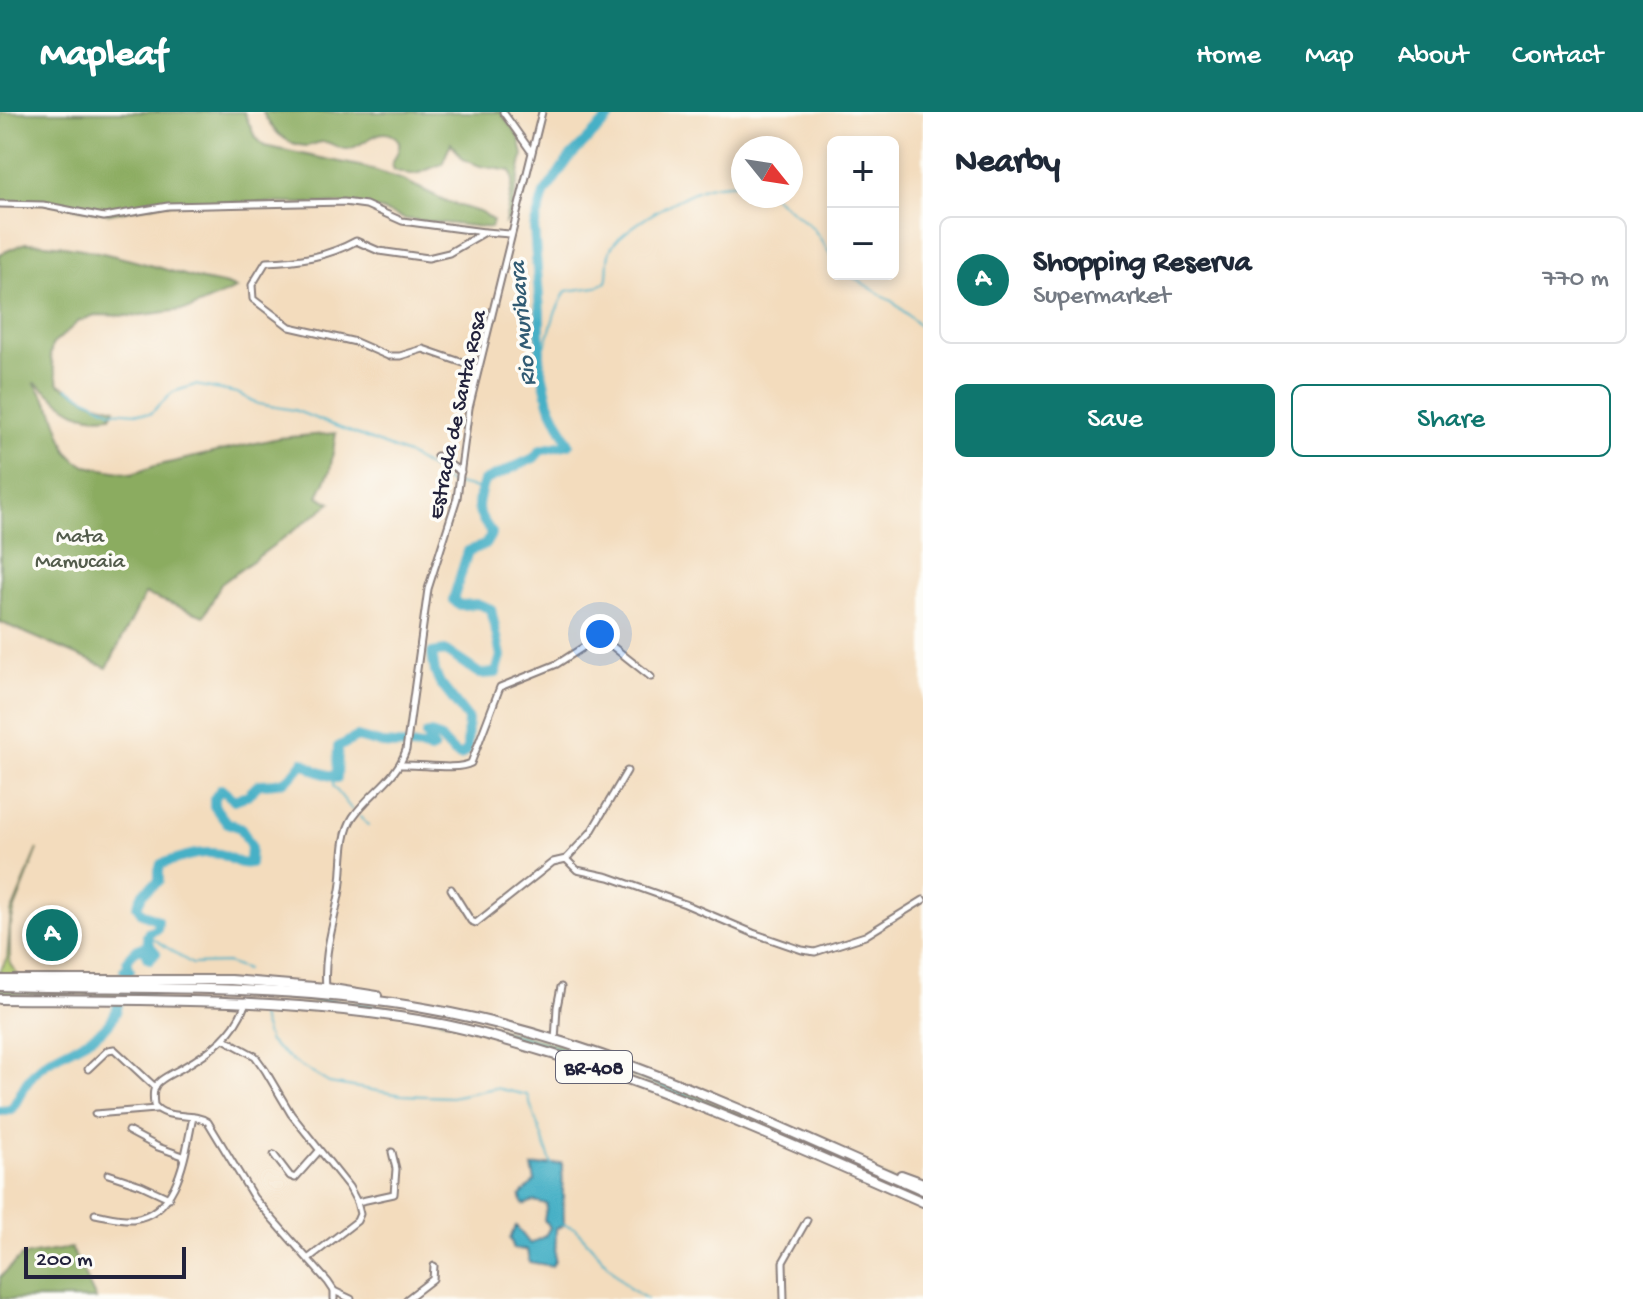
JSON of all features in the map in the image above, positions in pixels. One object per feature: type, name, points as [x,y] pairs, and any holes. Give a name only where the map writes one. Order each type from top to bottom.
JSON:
[{"type":"highway","points":[[0,983],[217,979],[326,988],[457,1010],[502,1026]]},
{"type":"highway","name":"BR-408","points":[[0,983],[277,991],[432,1009],[555,1041],[698,1092],[923,1190]]},
{"type":"highway","name":"BR-408","points":[[0,999],[246,1001],[376,1013],[444,1024],[618,1074],[727,1117],[923,1202]]},
{"type":"highway","points":[[810,1141],[923,1183]]},
{"type":"street","points":[[503,112],[531,151]]},
{"type":"street","name":"Estrada de Santa Rosa","points":[[326,988],[326,956],[340,888],[347,830],[359,810],[401,765],[406,750],[428,589],[459,485],[469,408],[542,112]]},
{"type":"street","points":[[0,204],[43,205],[104,217],[168,206],[344,202],[366,205],[402,221],[510,234]]},
{"type":"street","points":[[478,368],[423,349],[388,356],[356,342],[290,327],[253,299],[252,285],[266,262],[306,259],[331,253],[356,241],[379,251],[428,258],[449,253],[485,232]]},
{"type":"street","points":[[437,456],[461,472]]},
{"type":"street","points":[[401,765],[460,768],[471,763],[500,687],[557,664],[596,639],[607,642],[651,677]]},
{"type":"street","points":[[451,889],[471,921],[476,923],[553,862],[566,859],[591,832],[627,771]]},
{"type":"street","points":[[566,859],[577,870],[609,877],[753,933],[815,952],[865,936],[923,900]]},
{"type":"street","points":[[555,1041],[561,987]]},
{"type":"street","points":[[157,1109],[154,1105],[155,1087],[224,1039],[238,1022],[246,1001]]},
{"type":"street","points":[[224,1039],[255,1056],[282,1102],[342,1176],[357,1202],[360,1214],[357,1221],[309,1258]]},
{"type":"street","points":[[88,1069],[105,1052],[114,1049],[155,1087]]},
{"type":"street","points":[[95,1114],[157,1109],[208,1122],[254,1198],[309,1258],[334,1291],[351,1299]]},
{"type":"street","points":[[95,1214],[134,1219],[152,1213],[169,1198],[193,1117]]},
{"type":"street","points":[[128,1131],[183,1156]]},
{"type":"street","points":[[274,1155],[295,1178],[319,1151]]},
{"type":"street","points":[[357,1202],[394,1194],[396,1169],[392,1152]]},
{"type":"street","points":[[108,1174],[169,1198]]},
{"type":"street","points":[[784,1299],[783,1262],[807,1220]]},
{"type":"street","points":[[407,1299],[433,1279],[434,1266]]},
{"type":"street","points":[[334,1291],[334,1299]]},
{"type":"green space","points":[[0,112],[244,112],[254,135],[264,146],[364,167],[482,213],[493,221],[491,228],[405,219],[381,210],[341,204],[162,203],[110,214],[50,203],[0,202]]},
{"type":"green space","points":[[263,112],[500,112],[519,137],[523,155],[510,219],[505,223],[513,181],[511,171],[480,166],[463,159],[451,143],[442,164],[409,174],[394,170],[392,164],[399,142],[388,133],[348,149],[325,142],[299,145],[280,135]]},
{"type":"green space","name":"Mata Mamucaia","points":[[25,243],[111,255],[236,289],[190,309],[134,316],[95,315],[79,321],[52,345],[50,356],[59,384],[93,402],[115,408],[111,416],[98,417],[77,412],[34,382],[53,411],[67,451],[77,461],[86,466],[132,474],[278,438],[336,433],[330,471],[318,496],[331,503],[221,584],[204,616],[145,594],[107,668],[0,622],[0,254]]},
{"type":"green space","points":[[38,849],[10,928],[10,963],[21,980],[0,981],[0,971],[7,958],[11,913]]},
{"type":"green space","points":[[0,989],[140,990],[279,996],[348,1002],[485,1025],[553,1043],[694,1094],[923,1194],[923,1200],[672,1092],[544,1046],[478,1028],[411,1014],[309,1001],[206,996],[0,994]]},
{"type":"green space","points":[[71,1248],[96,1299],[0,1299],[0,1277],[22,1256]]},
{"type":"water","points":[[562,1163],[564,1225],[556,1229],[555,1261],[552,1266],[529,1262],[527,1250],[514,1249],[510,1238],[516,1226],[530,1244],[545,1236],[550,1227],[544,1220],[547,1204],[534,1201],[523,1205],[520,1196],[535,1181],[532,1167]]},
{"type":"waterway","name":"Rio Muribara","points":[[124,970],[130,971],[127,961],[139,949],[144,947],[150,959],[156,953],[149,945],[147,936],[157,929],[158,920],[142,913],[137,906],[143,893],[159,881],[161,864],[205,853],[250,863],[251,846],[241,828],[226,822],[214,806],[214,799],[221,789],[234,800],[248,795],[259,784],[285,780],[303,762],[316,771],[337,778],[338,747],[357,737],[430,750],[434,748],[427,734],[441,739],[460,756],[467,751],[468,719],[440,683],[432,653],[446,651],[480,674],[496,673],[501,656],[491,609],[478,604],[460,605],[453,600],[468,551],[485,545],[492,533],[478,509],[484,481],[534,458],[541,450],[569,444],[549,403],[540,364],[534,228],[544,194],[570,157],[612,112]]},
{"type":"waterway","points":[[540,364],[555,313],[566,291],[596,287],[606,282],[608,258],[615,242],[655,212],[688,195],[712,186],[731,184]]},
{"type":"waterway","points":[[788,208],[813,228],[827,249]]},
{"type":"waterway","points":[[858,280],[893,302],[923,329]]},
{"type":"waterway","points":[[67,388],[111,411],[150,414],[173,392],[195,385],[237,393],[258,404],[294,410],[407,454],[447,482],[481,489]]},
{"type":"waterway","points":[[334,778],[333,786],[352,810]]},
{"type":"waterway","points":[[360,817],[368,825]]},
{"type":"waterway","points":[[148,935],[192,964],[227,963],[246,970]]},
{"type":"waterway","points":[[120,993],[318,999],[447,1019],[497,1030],[594,1060],[737,1117]]},
{"type":"waterway","name":"Rio Muribara","points":[[0,1111],[11,1110],[29,1079],[48,1061],[106,1027],[118,1005]]},
{"type":"waterway","points":[[257,1007],[269,1042],[294,1062],[329,1083],[402,1095],[451,1097],[495,1088],[527,1095],[552,1165]]},
{"type":"waterway","points":[[871,1175],[923,1197]]},
{"type":"waterway","points":[[563,1224],[575,1228],[629,1288],[647,1299]]},
{"type":"place","name":"Shopping Reserva","points":[[52,935]]}]
